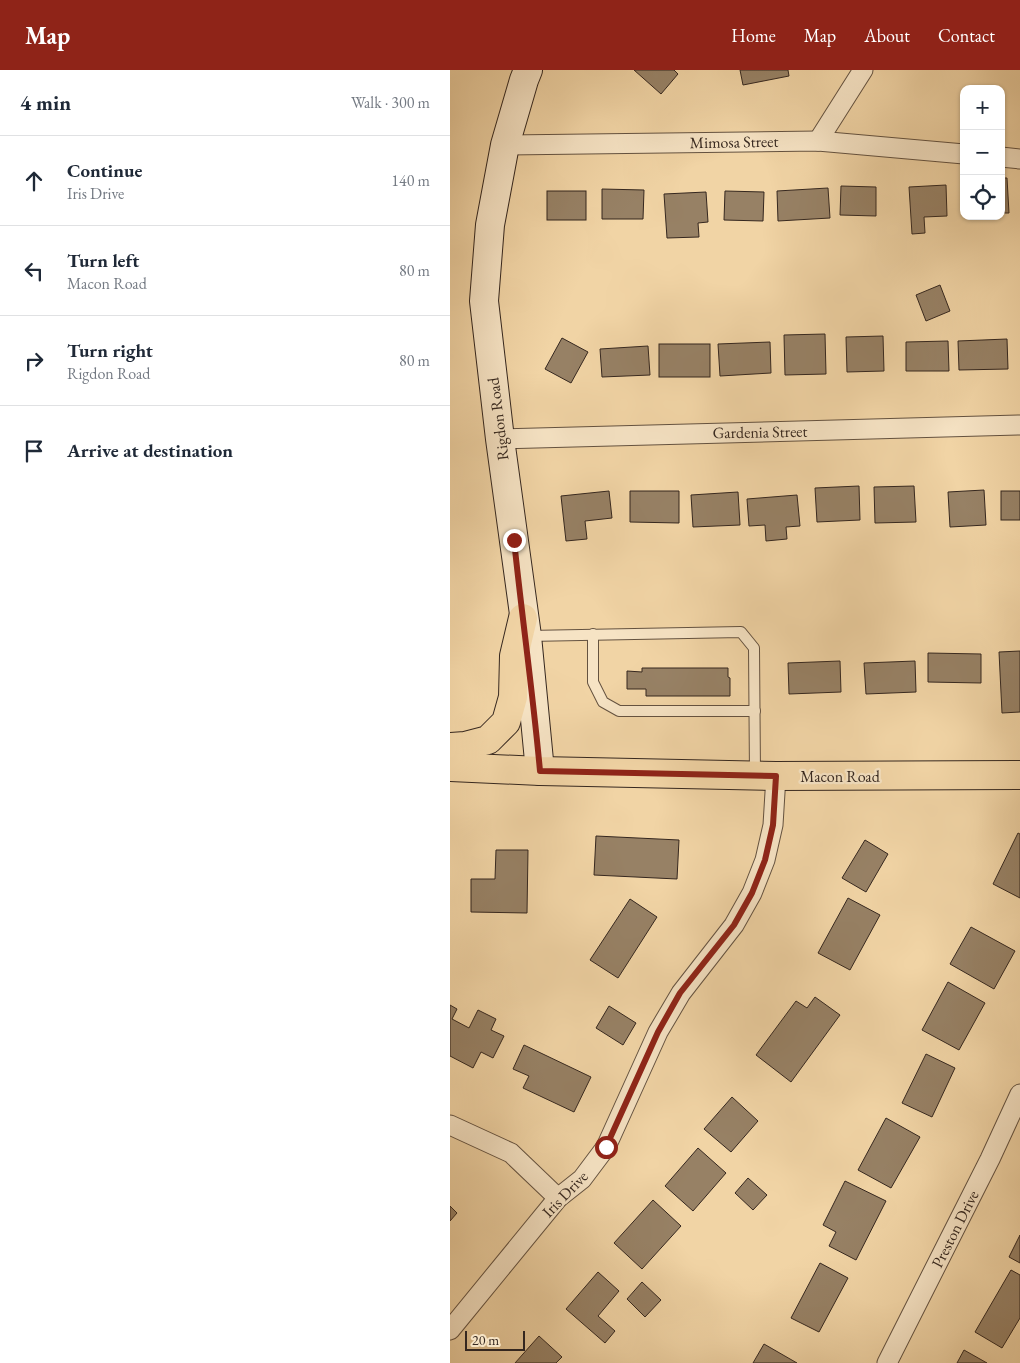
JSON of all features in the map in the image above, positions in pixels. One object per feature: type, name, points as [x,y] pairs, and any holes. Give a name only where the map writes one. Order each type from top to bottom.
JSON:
[{"type":"main road","points":[[450,747],[465,746],[488,740],[506,722],[513,697],[514,656],[525,627]]},
{"type":"main road","name":"Macon Road","points":[[450,767],[766,776],[1020,775]]},
{"type":"street","name":"Rigdon Road","points":[[528,70],[504,145],[490,225],[484,301],[525,627],[540,771]]},
{"type":"street","points":[[818,141],[863,70]]},
{"type":"street","name":"Mimosa Street","points":[[504,145],[818,141],[960,154]]},
{"type":"street","points":[[1005,157],[1020,158]]},
{"type":"street","name":"Gardenia Street","points":[[500,439],[1020,426]]},
{"type":"street","name":"Iris Drive","points":[[450,1330],[558,1198],[582,1179],[606,1147],[658,1032],[680,993],[734,925],[752,893],[765,860],[773,825],[766,776]]},
{"type":"street","name":"Preston Drive","points":[[887,1363],[990,1159],[1020,1094]]},
{"type":"street","points":[[450,1125],[511,1153],[558,1198]]},
{"type":"lane","points":[[525,627],[592,634],[741,632],[754,648],[755,711],[766,776]]},
{"type":"lane","points":[[592,634],[593,682],[603,702],[619,711],[755,711]]},
{"type":"building","points":[[634,70],[674,70],[678,74],[661,94]]},
{"type":"building","points":[[740,70],[788,70],[789,76],[743,85]]},
{"type":"building","points":[[1005,178],[1007,178],[1009,213],[1005,213]]},
{"type":"building","points":[[946,185],[947,216],[924,217],[925,233],[912,234],[909,187]]},
{"type":"building","points":[[841,186],[876,187],[876,216],[840,215]]},
{"type":"building","points":[[828,188],[830,218],[778,221],[777,191]]},
{"type":"building","points":[[602,189],[644,190],[643,219],[602,219]]},
{"type":"building","points":[[547,191],[586,191],[586,220],[547,220]]},
{"type":"building","points":[[725,191],[764,192],[763,221],[724,220]]},
{"type":"building","points":[[706,192],[708,222],[698,223],[699,237],[667,238],[664,194]]},
{"type":"building","points":[[940,285],[950,311],[926,321],[916,295]]},
{"type":"building","points":[[825,334],[826,374],[785,375],[784,335]]},
{"type":"building","points":[[883,336],[884,371],[847,372],[846,337]]},
{"type":"building","points":[[562,338],[588,352],[571,383],[545,369]]},
{"type":"building","points":[[1007,339],[1008,369],[959,370],[958,341]]},
{"type":"building","points":[[948,341],[949,371],[906,371],[906,342]]},
{"type":"building","points":[[770,342],[771,373],[720,376],[718,344]]},
{"type":"building","points":[[659,344],[710,344],[710,377],[659,377]]},
{"type":"building","points":[[648,346],[650,375],[602,377],[600,349]]},
{"type":"building","points":[[859,486],[860,520],[817,522],[815,488]]},
{"type":"building","points":[[914,486],[916,522],[875,523],[874,487]]},
{"type":"building","points":[[984,490],[986,525],[950,527],[948,492]]},
{"type":"building","points":[[609,491],[612,518],[585,521],[587,539],[566,541],[561,496]]},
{"type":"building","points":[[630,491],[679,491],[679,523],[630,522]]},
{"type":"building","points":[[1001,491],[1020,491],[1020,520],[1001,520]]},
{"type":"building","points":[[738,492],[740,525],[693,527],[691,495]]},
{"type":"building","points":[[797,495],[800,526],[786,527],[787,539],[766,541],[765,525],[749,526],[747,499]]},
{"type":"building","points":[[1020,651],[1020,712],[1002,713],[999,652]]},
{"type":"building","points":[[928,653],[981,654],[981,683],[928,682]]},
{"type":"building","points":[[840,661],[841,692],[789,694],[788,663]]},
{"type":"building","points":[[915,661],[916,692],[866,694],[864,663]]},
{"type":"building","points":[[642,668],[728,668],[730,696],[646,696],[646,689],[627,689],[627,671],[642,672]]},
{"type":"building","points":[[1018,833],[1020,834],[1020,898],[993,884]]},
{"type":"building","points":[[596,836],[679,840],[677,879],[594,875]]},
{"type":"building","points":[[865,840],[888,854],[866,892],[842,878]]},
{"type":"building","points":[[496,850],[528,850],[527,913],[471,912],[471,879],[495,879]]},
{"type":"building","points":[[848,898],[880,915],[850,970],[818,953]]},
{"type":"building","points":[[630,899],[657,917],[618,978],[590,960]]},
{"type":"building","points":[[971,927],[1015,951],[994,989],[950,964]]},
{"type":"building","points":[[948,982],[985,1003],[959,1050],[922,1030]]},
{"type":"building","points":[[815,997],[840,1015],[791,1082],[756,1055],[796,1001],[807,1008]]},
{"type":"building","points":[[450,1005],[457,1009],[452,1019],[469,1028],[478,1010],[496,1019],[491,1030],[504,1036],[493,1058],[481,1052],[473,1068],[450,1056]]},
{"type":"building","points":[[609,1006],[636,1023],[623,1045],[596,1028]]},
{"type":"building","points":[[524,1045],[591,1077],[574,1112],[523,1088],[529,1076],[513,1069]]},
{"type":"building","points":[[926,1054],[955,1068],[932,1117],[902,1103]]},
{"type":"building","points":[[732,1097],[758,1121],[731,1152],[704,1129]]},
{"type":"building","points":[[886,1118],[920,1137],[891,1188],[858,1170]]},
{"type":"building","points":[[698,1148],[726,1173],[693,1211],[665,1186]]},
{"type":"building","points":[[748,1178],[767,1195],[753,1210],[735,1193]]},
{"type":"building","points":[[845,1181],[886,1201],[856,1260],[829,1246],[836,1232],[823,1225]]},
{"type":"building","points":[[653,1200],[681,1226],[642,1269],[614,1243]]},
{"type":"building","points":[[450,1206],[457,1213],[450,1221]]},
{"type":"building","points":[[1020,1235],[1020,1263],[1009,1257]]},
{"type":"building","points":[[820,1263],[848,1278],[819,1332],[791,1318]]},
{"type":"building","points":[[1011,1270],[1020,1275],[1020,1318],[1002,1348],[975,1332]]},
{"type":"building","points":[[598,1272],[619,1291],[598,1316],[615,1331],[605,1343],[566,1309]]},
{"type":"building","points":[[642,1282],[661,1300],[645,1317],[627,1299]]},
{"type":"building","points":[[539,1336],[562,1357],[556,1363],[515,1363]]},
{"type":"building","points":[[764,1344],[797,1363],[753,1363]]},
{"type":"building","points":[[964,1350],[987,1363],[957,1363]]},
{"type":"route","points":[[514,540],[535,707],[540,771],[776,776],[773,825],[765,860],[752,893],[734,925],[680,993],[658,1032],[606,1147]]}]
